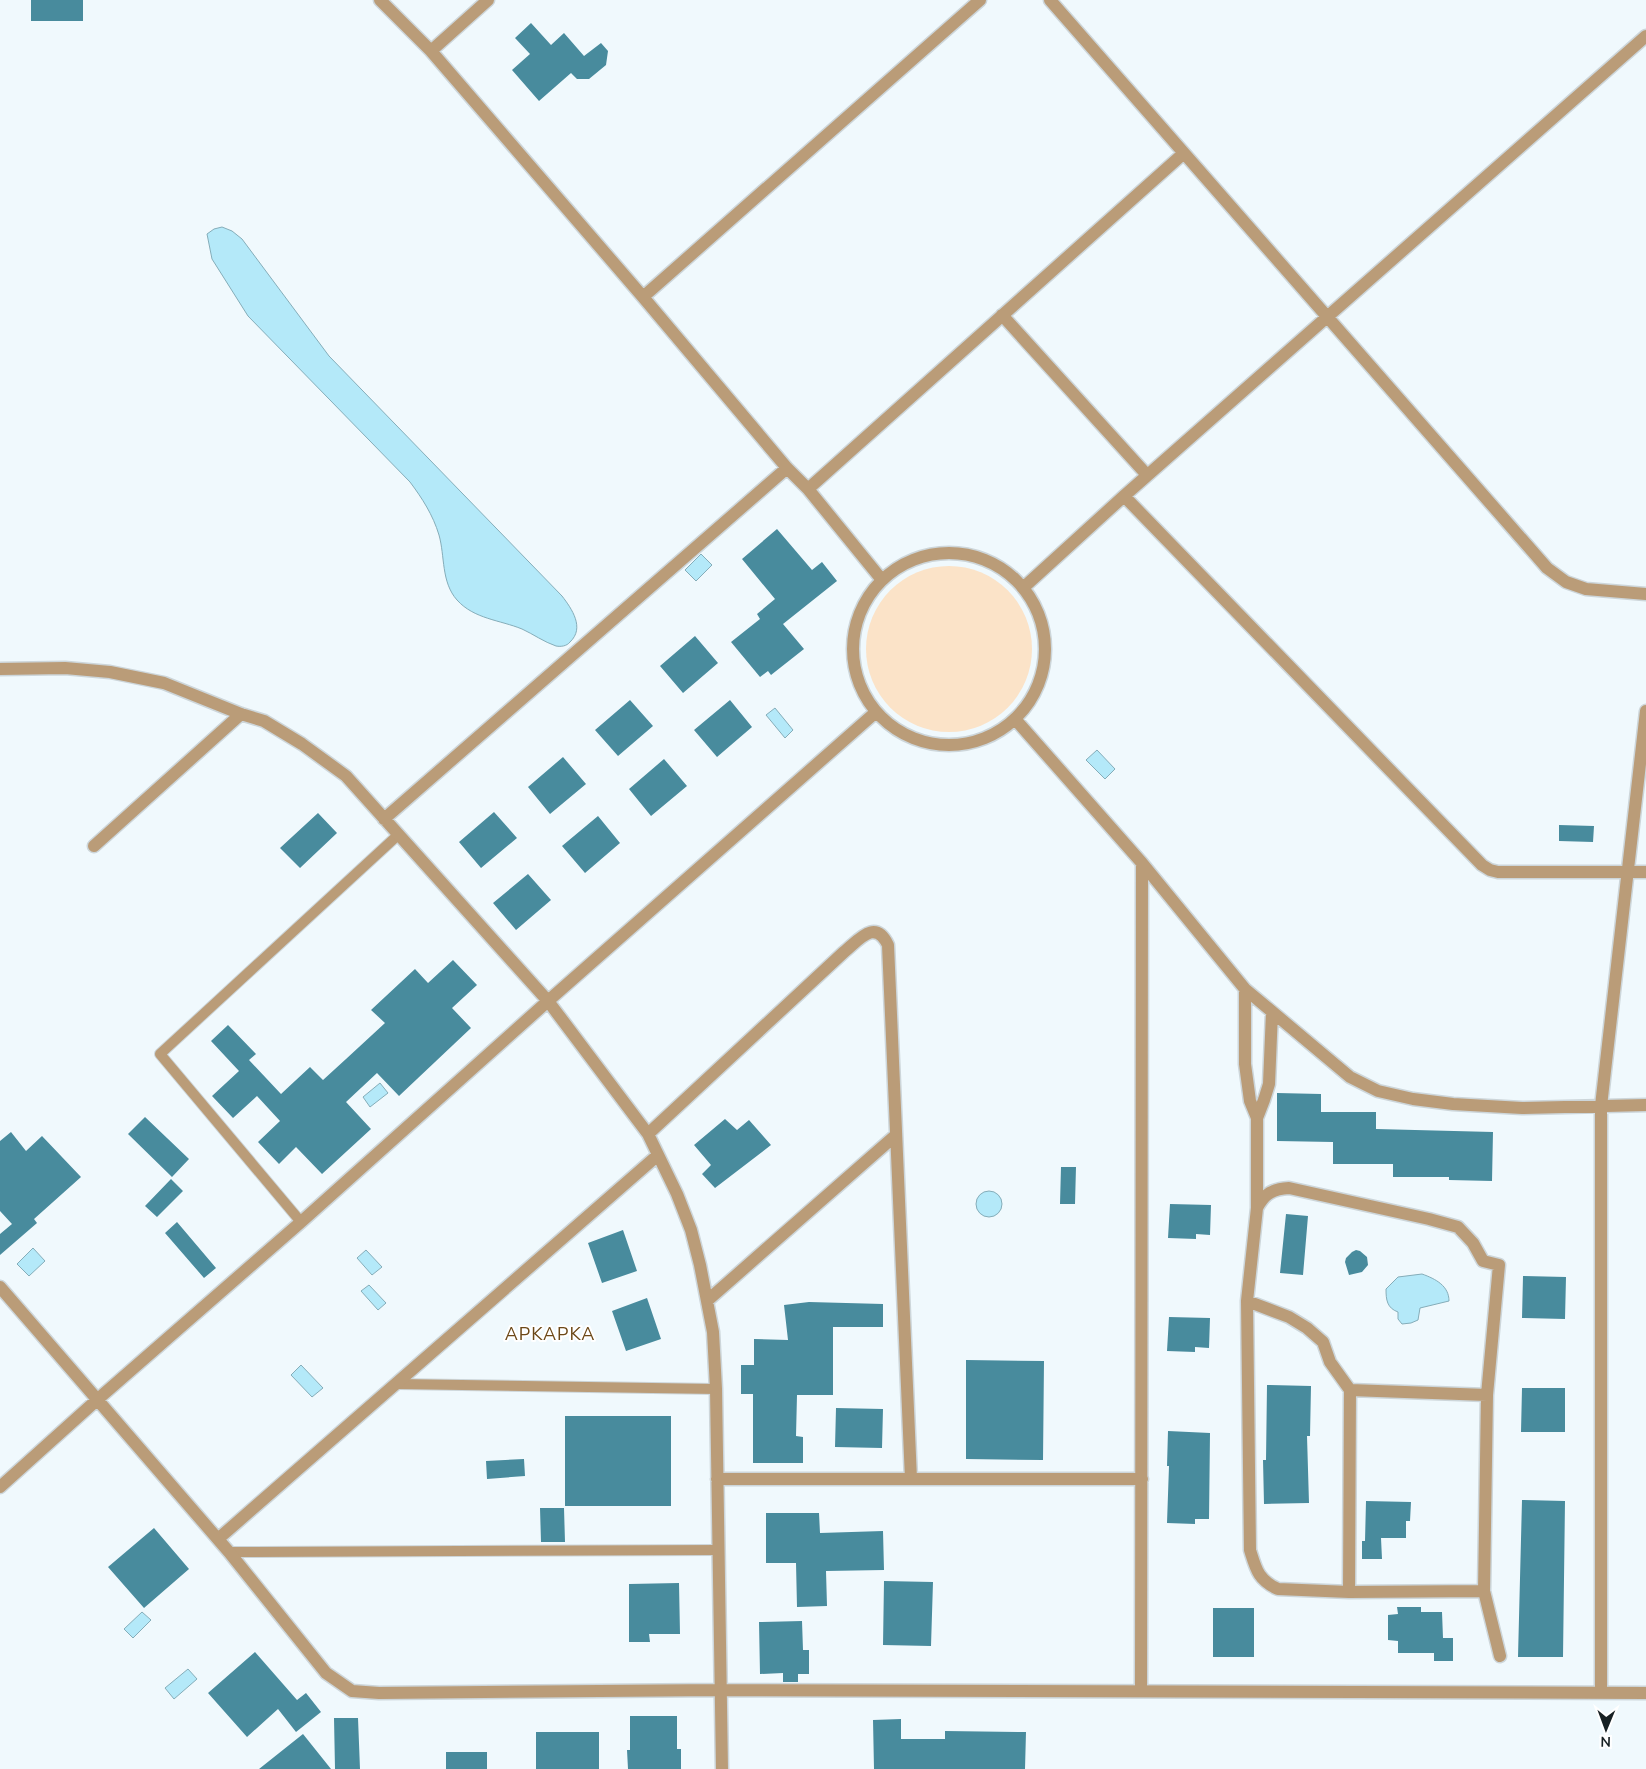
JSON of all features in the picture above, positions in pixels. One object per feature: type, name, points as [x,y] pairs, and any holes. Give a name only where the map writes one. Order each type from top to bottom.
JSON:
[{"type":"street","points":[[380,0],[431,51],[787,468],[808,489],[882,580]]},
{"type":"street","points":[[431,51],[488,0]]},
{"type":"street","points":[[642,297],[980,0]]},
{"type":"street","points":[[1050,0],[1548,568],[1566,582],[1586,589],[1646,594]]},
{"type":"street","points":[[1023,588],[1124,496],[1646,36]]},
{"type":"street","points":[[808,489],[1184,153]]},
{"type":"street","points":[[1002,315],[1148,475]]},
{"type":"street","points":[[384,819],[787,468]]},
{"type":"street","points":[[1124,496],[1482,865],[1498,872],[1646,872]]},
{"type":"street","points":[[960,554],[976,557],[992,564],[1006,572],[1023,588],[1037,611],[1045,644],[1041,677],[1035,692],[1015,719],[1002,729],[971,743],[938,745],[906,735],[891,726],[876,712],[860,688],[852,655],[856,622],[862,607],[871,592],[882,580],[895,570],[926,556],[960,554]]},
{"type":"street","points":[[0,669],[65,668],[110,672],[164,683],[264,721],[302,744],[346,776],[548,1001],[648,1134],[691,1230],[708,1300],[713,1332],[716,1389],[722,1769]]},
{"type":"street","points":[[1601,1692],[1601,1106],[1646,711]]},
{"type":"street","points":[[0,1487],[876,712]]},
{"type":"street","points":[[94,846],[242,714]]},
{"type":"street","points":[[1015,719],[1142,863],[1245,989],[1350,1077],[1378,1091],[1412,1099],[1493,1107],[1646,1105]]},
{"type":"street","points":[[1141,1690],[1142,863]]},
{"type":"street","points":[[648,1134],[866,933],[873,931],[880,933],[885,938],[888,945],[911,1479]]},
{"type":"street","points":[[1245,989],[1246,1081],[1250,1100],[1257,1118],[1257,1208],[1247,1301],[1250,1550],[1256,1572],[1270,1586],[1278,1589],[1350,1592],[1484,1591]]},
{"type":"street","points":[[1257,1118],[1268,1084],[1272,1012]]},
{"type":"street","points":[[708,1300],[896,1135]]},
{"type":"street","points":[[218,1539],[658,1155]]},
{"type":"street","points":[[1257,1208],[1262,1198],[1268,1193],[1276,1189],[1289,1188],[1429,1218],[1458,1227],[1473,1243],[1483,1261],[1499,1265],[1487,1395],[1484,1591],[1500,1656]]},
{"type":"street","points":[[0,1287],[229,1552],[326,1674],[352,1691],[388,1693],[721,1690],[1141,1690],[1646,1693]]},
{"type":"street","points":[[1247,1301],[1289,1317],[1312,1332],[1323,1342],[1330,1362],[1350,1390],[1350,1592]]},
{"type":"street","points":[[1350,1390],[1487,1395]]},
{"type":"street","points":[[717,1479],[1142,1479]]},
{"type":"lane","points":[[301,1222],[160,1054],[398,835]]},
{"type":"lane","points":[[397,1384],[716,1389]]},
{"type":"lane","points":[[229,1552],[719,1550]]},
{"type":"shaded area","points":[[941,566],[957,566],[981,572],[1008,590],[1026,617],[1032,649],[1026,681],[1008,708],[981,726],[957,732],[941,732],[917,726],[896,713],[885,702],[872,681],[866,657],[866,641],[872,617],[885,596],[896,585],[917,572]]},
{"type":"water","points":[[222,227],[232,231],[242,239],[329,356],[562,596],[570,607],[577,625],[574,637],[569,643],[556,646],[522,629],[479,615],[457,600],[448,585],[437,528],[427,507],[410,482],[248,316],[212,259],[207,234],[214,229]]},
{"type":"water","points":[[701,554],[712,565],[696,581],[685,570]]},
{"type":"water","points":[[775,708],[793,730],[785,738],[766,715]]},
{"type":"water","points":[[1097,750],[1115,769],[1105,779],[1086,760]]},
{"type":"water","points":[[380,1083],[388,1093],[370,1107],[363,1097]]},
{"type":"water","points":[[989,1191],[998,1195],[1002,1204],[998,1213],[989,1217],[980,1213],[976,1204],[980,1195]]},
{"type":"water","points":[[33,1248],[45,1261],[29,1276],[17,1264]]},
{"type":"water","points":[[366,1250],[382,1267],[372,1275],[357,1258]]},
{"type":"water","points":[[1422,1274],[1432,1278],[1444,1287],[1449,1301],[1420,1308],[1418,1320],[1402,1324],[1398,1319],[1398,1312],[1391,1308],[1388,1303],[1386,1289],[1398,1277]]},
{"type":"water","points":[[369,1285],[386,1303],[378,1310],[361,1291]]},
{"type":"water","points":[[301,1365],[323,1388],[312,1397],[291,1375]]},
{"type":"water","points":[[142,1612],[151,1620],[133,1638],[124,1629]]},
{"type":"water","points":[[188,1669],[197,1679],[174,1699],[165,1688]]},
{"type":"building","points":[[31,0],[83,0],[83,21],[31,21]]},
{"type":"building","points":[[531,23],[551,45],[564,33],[584,56],[601,43],[608,51],[606,65],[589,79],[577,79],[571,73],[539,101],[512,70],[530,54],[515,38]]},
{"type":"building","points":[[777,529],[812,570],[822,562],[837,581],[783,624],[804,649],[771,675],[768,671],[760,677],[731,642],[760,619],[757,614],[775,599],[742,559]]},
{"type":"building","points":[[695,636],[718,663],[683,693],[660,666]]},
{"type":"building","points":[[630,700],[653,726],[618,756],[595,730]]},
{"type":"building","points":[[730,700],[752,727],[717,757],[694,730]]},
{"type":"building","points":[[563,757],[586,784],[550,814],[528,787]]},
{"type":"building","points":[[664,759],[687,786],[651,816],[629,789]]},
{"type":"building","points":[[494,812],[517,838],[481,868],[459,842]]},
{"type":"building","points":[[318,813],[337,833],[300,868],[280,848]]},
{"type":"building","points":[[598,816],[620,843],[585,873],[562,846]]},
{"type":"building","points":[[1559,825],[1594,826],[1593,842],[1559,841]]},
{"type":"building","points":[[528,874],[551,900],[516,930],[493,903]]},
{"type":"building","points":[[453,960],[477,985],[452,1008],[471,1028],[399,1096],[377,1073],[346,1102],[371,1129],[322,1174],[296,1147],[279,1164],[258,1142],[280,1121],[257,1096],[233,1118],[212,1096],[239,1071],[211,1041],[228,1025],[256,1054],[249,1060],[281,1094],[310,1067],[323,1080],[385,1023],[371,1010],[415,969],[428,983]]},
{"type":"building","points":[[1277,1093],[1321,1094],[1321,1112],[1376,1112],[1376,1129],[1493,1132],[1492,1181],[1449,1180],[1449,1177],[1393,1177],[1393,1164],[1333,1164],[1333,1142],[1277,1141]]},
{"type":"building","points":[[145,1117],[189,1159],[172,1177],[128,1134]]},
{"type":"building","points":[[725,1119],[737,1130],[749,1120],[771,1145],[715,1188],[702,1174],[711,1165],[694,1145]]},
{"type":"building","points":[[11,1132],[26,1151],[42,1136],[81,1177],[34,1219],[37,1223],[0,1255],[0,1234],[12,1224],[0,1211],[0,1141]]},
{"type":"building","points":[[1061,1167],[1076,1167],[1075,1204],[1060,1204]]},
{"type":"building","points":[[171,1179],[183,1191],[157,1217],[145,1206]]},
{"type":"building","points":[[1170,1204],[1211,1205],[1210,1235],[1196,1234],[1196,1239],[1168,1238]]},
{"type":"building","points":[[1286,1214],[1308,1216],[1303,1275],[1280,1273]]},
{"type":"building","points":[[177,1222],[216,1268],[204,1278],[165,1233]]},
{"type":"building","points":[[623,1230],[637,1271],[602,1283],[588,1243]]},
{"type":"building","points":[[1356,1250],[1367,1257],[1368,1265],[1362,1272],[1349,1275],[1345,1262],[1346,1258]]},
{"type":"building","points":[[1523,1276],[1566,1277],[1565,1319],[1522,1318]]},
{"type":"building","points":[[647,1298],[661,1339],[626,1351],[612,1311]]},
{"type":"building","points":[[809,1302],[883,1304],[883,1327],[833,1327],[833,1395],[797,1395],[796,1436],[803,1437],[803,1463],[753,1463],[753,1394],[741,1394],[741,1365],[754,1365],[754,1339],[788,1340],[784,1305]]},
{"type":"building","points":[[1169,1317],[1210,1318],[1209,1348],[1195,1347],[1195,1352],[1167,1351]]},
{"type":"building","points":[[966,1360],[1044,1361],[1043,1460],[966,1459]]},
{"type":"building","points":[[1267,1385],[1311,1386],[1310,1436],[1307,1436],[1309,1503],[1264,1504],[1263,1460],[1266,1460]]},
{"type":"building","points":[[1522,1388],[1565,1388],[1565,1432],[1521,1432]]},
{"type":"building","points":[[836,1408],[883,1409],[882,1448],[835,1447]]},
{"type":"building","points":[[565,1416],[671,1416],[671,1506],[565,1506]]},
{"type":"building","points":[[1168,1431],[1210,1433],[1209,1519],[1195,1519],[1195,1524],[1167,1523]]},
{"type":"building","points":[[524,1459],[525,1476],[487,1479],[486,1461]]},
{"type":"building","points":[[1522,1500],[1565,1501],[1563,1657],[1518,1657]]},
{"type":"building","points":[[1366,1501],[1411,1502],[1410,1521],[1406,1521],[1406,1538],[1381,1538],[1382,1559],[1362,1559],[1362,1541],[1365,1541]]},
{"type":"building","points":[[540,1508],[564,1508],[565,1542],[541,1542]]},
{"type":"building","points":[[766,1513],[819,1513],[820,1533],[883,1531],[884,1570],[826,1571],[827,1606],[797,1607],[796,1563],[766,1563]]},
{"type":"building","points":[[154,1528],[189,1569],[144,1608],[108,1567]]},
{"type":"building","points":[[884,1581],[933,1582],[931,1646],[883,1645]]},
{"type":"building","points":[[679,1583],[680,1634],[649,1634],[650,1642],[629,1642],[629,1584]]},
{"type":"building","points":[[1397,1607],[1421,1607],[1421,1612],[1442,1612],[1443,1638],[1453,1638],[1453,1661],[1434,1661],[1434,1653],[1398,1653],[1398,1641],[1388,1640],[1388,1615],[1398,1614]]},
{"type":"building","points":[[1213,1608],[1254,1608],[1254,1657],[1213,1657]]},
{"type":"building","points":[[802,1621],[803,1650],[809,1650],[809,1674],[798,1674],[798,1682],[783,1682],[783,1673],[760,1674],[759,1622]]},
{"type":"building","points":[[255,1652],[297,1700],[306,1693],[321,1712],[296,1732],[278,1709],[247,1737],[208,1693]]},
{"type":"building","points":[[630,1716],[677,1716],[677,1749],[681,1749],[681,1769],[628,1769],[627,1750],[630,1750]]},
{"type":"building","points":[[334,1718],[358,1718],[360,1769],[335,1769]]},
{"type":"building","points":[[901,1719],[901,1739],[945,1739],[945,1731],[1026,1732],[1025,1769],[874,1769],[873,1720]]},
{"type":"building","points":[[536,1732],[599,1732],[599,1769],[536,1769]]},
{"type":"building","points":[[303,1734],[331,1769],[259,1769]]},
{"type":"building","points":[[446,1752],[487,1752],[487,1769],[446,1769]]},
{"type":"district","name":"APKAPKA","points":[[550,1334]]}]
